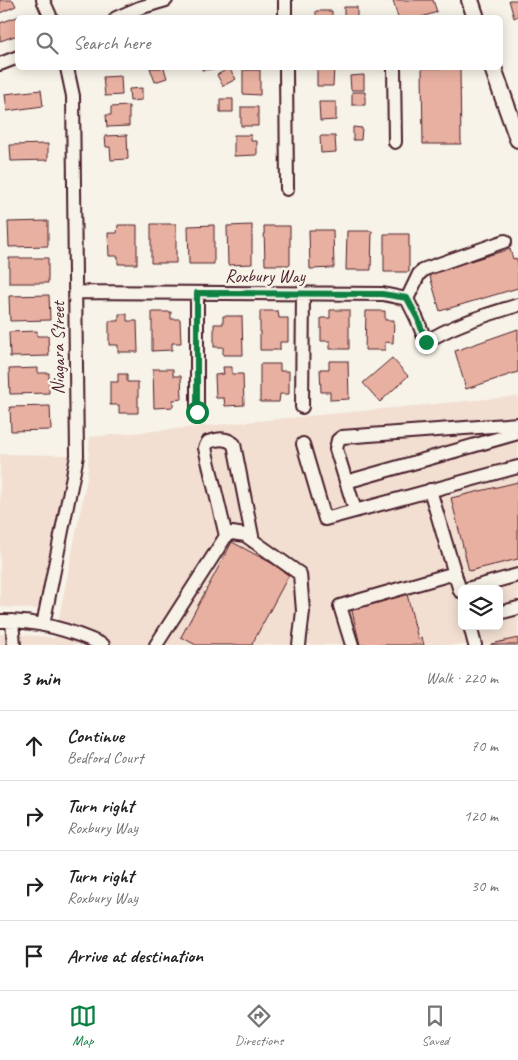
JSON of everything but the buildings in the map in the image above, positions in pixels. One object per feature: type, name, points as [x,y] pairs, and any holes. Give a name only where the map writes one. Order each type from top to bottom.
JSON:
[{"type":"main road","points":[[470,0],[475,15]]},
{"type":"main road","points":[[494,70],[518,139]]},
{"type":"street","points":[[43,0],[50,15]]},
{"type":"street","points":[[123,15],[166,0]]},
{"type":"street","points":[[285,0],[285,15]]},
{"type":"street","points":[[0,64],[15,58]]},
{"type":"street","name":"Niagara Street","points":[[43,625],[76,456],[73,96],[67,70]]},
{"type":"street","points":[[286,70],[287,189]]},
{"type":"street","points":[[394,70],[395,142]]},
{"type":"street","points":[[505,241],[425,269],[419,274],[407,298],[418,319],[426,342],[458,325],[518,305]]},
{"type":"street","name":"Roxbury Way","points":[[75,292],[382,294],[407,298]]},
{"type":"street","points":[[197,293],[197,412]]},
{"type":"street","points":[[302,407],[303,293]]},
{"type":"street","points":[[355,510],[336,449],[338,440],[342,437],[518,424]]},
{"type":"street","points":[[346,482],[518,433]]},
{"type":"street","points":[[226,536],[205,448],[208,442],[219,439],[227,439],[234,444],[253,541]]},
{"type":"street","points":[[303,444],[325,519],[518,466]]},
{"type":"street","points":[[430,490],[460,585]]},
{"type":"street","points":[[156,645],[226,536],[232,533],[245,535],[300,574],[303,611],[299,645]]},
{"type":"street","points":[[352,645],[340,606],[455,572]]},
{"type":"street","points":[[484,585],[518,575]]},
{"type":"street","points":[[503,612],[518,608]]},
{"type":"street","points":[[14,645],[6,621],[43,625],[76,633],[103,645]]},
{"type":"street","points":[[471,630],[474,645]]},
{"type":"shaded area","points":[[518,396],[518,645],[0,645],[0,634],[55,638],[87,478],[90,437]]},
{"type":"shaded area","points":[[0,454],[70,455],[41,605],[36,609],[0,607]]},
{"type":"route","points":[[197,412],[197,293],[382,294],[407,298],[418,319],[426,342]]}]
